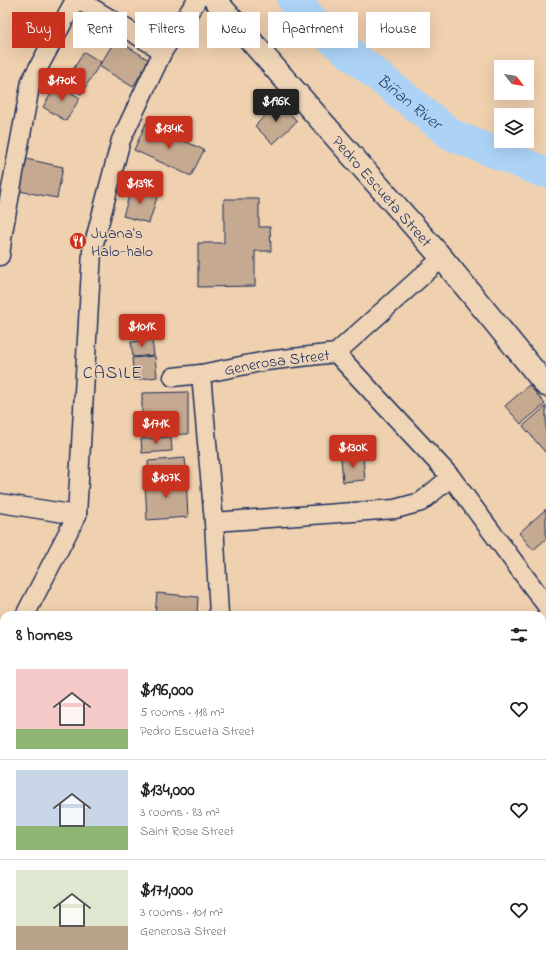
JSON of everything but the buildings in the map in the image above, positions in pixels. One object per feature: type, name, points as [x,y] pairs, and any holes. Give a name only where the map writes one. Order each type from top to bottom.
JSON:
[{"type":"street","points":[[0,256],[4,224],[30,81],[75,0]]},
{"type":"street","points":[[79,0],[163,51]]},
{"type":"street","points":[[27,611],[77,514],[92,251],[121,140],[163,51],[197,0]]},
{"type":"street","name":"Pedro Escueta Street","points":[[216,0],[442,258],[546,384]]},
{"type":"street","name":"Generosa Street","points":[[173,377],[201,374],[266,362],[336,353],[442,258]]},
{"type":"street","points":[[336,353],[452,477],[546,605]]},
{"type":"street","points":[[201,374],[214,522],[219,611]]},
{"type":"street","points":[[214,522],[395,509],[421,502],[452,477]]},
{"type":"street","points":[[0,503],[77,514]]},
{"type":"waterway","name":"Biñan River","points":[[293,0],[328,36],[452,135],[546,172]]},
{"type":"place","name":"Juana's Halo-halo","points":[[78,241]]},
{"type":"district","name":"CASILE","points":[[113,372]]}]
